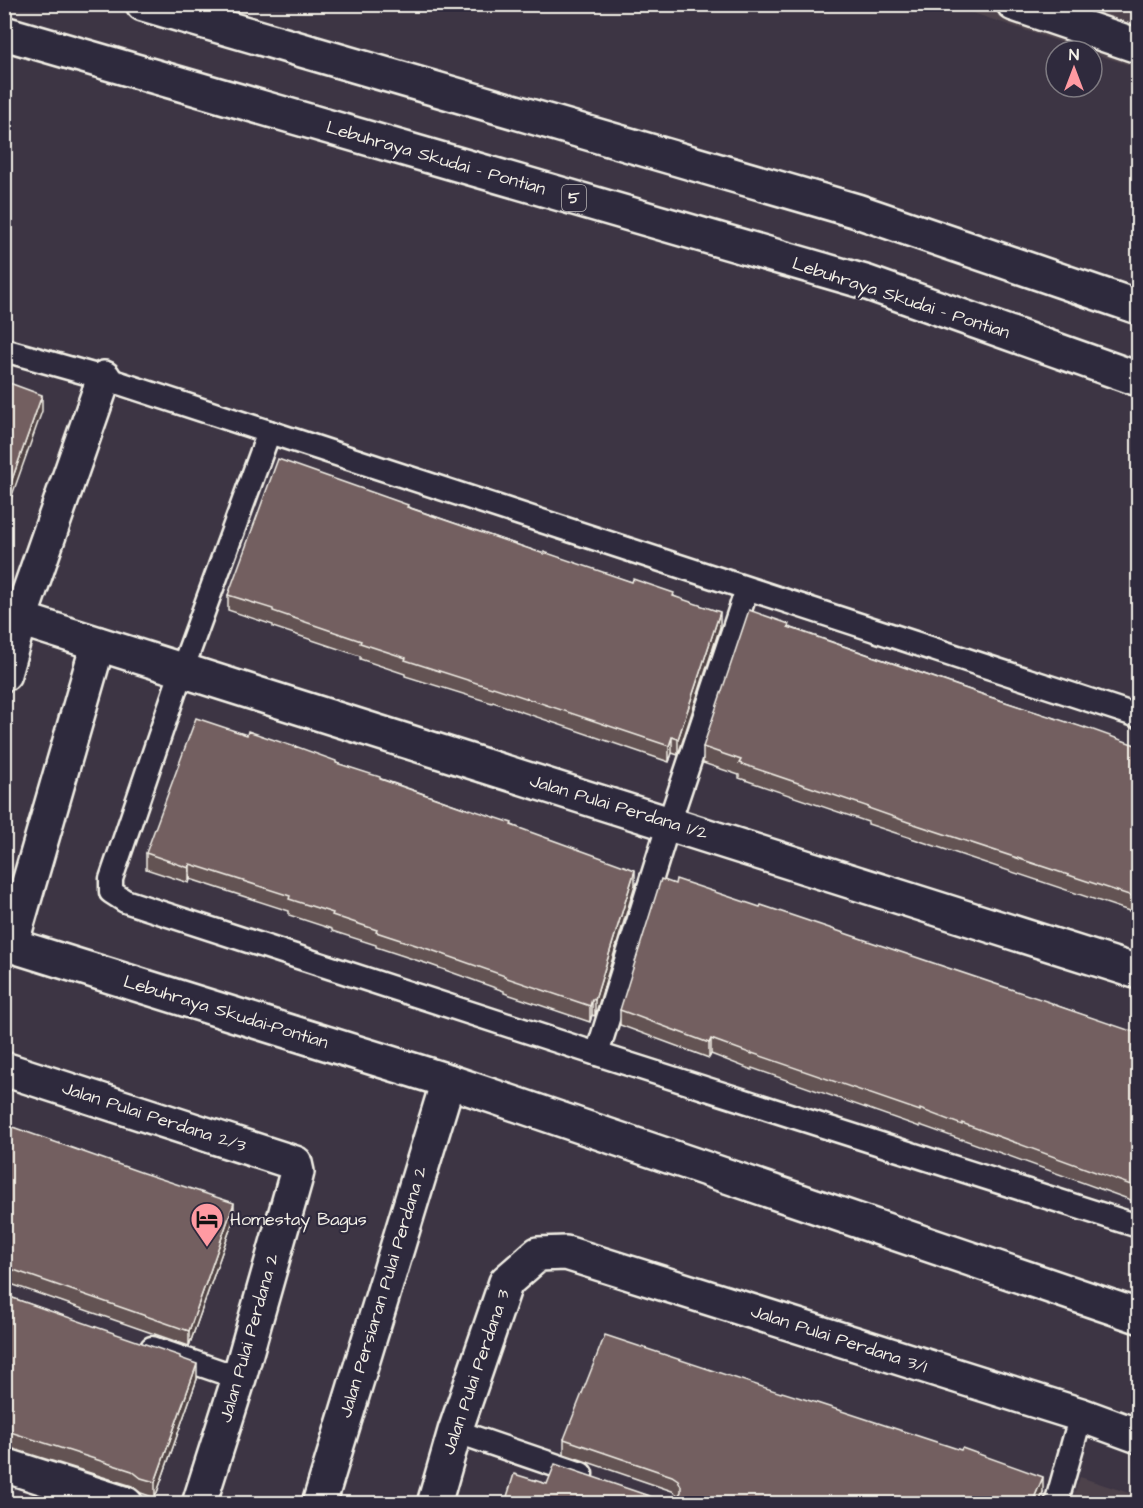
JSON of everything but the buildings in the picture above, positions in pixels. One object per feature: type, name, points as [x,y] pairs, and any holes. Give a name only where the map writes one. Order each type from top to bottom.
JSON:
[{"type":"main road","points":[[144,4],[858,211],[1138,307]]},
{"type":"main road","points":[[1014,4],[1138,46]]},
{"type":"main road","name":"Lebuhraya Skudai - Pontian","points":[[4,33],[865,282],[1138,379]]},
{"type":"main road","points":[[4,674],[12,616],[104,378]]},
{"type":"main road","name":"Jalan Pulai Perdana 1/2","points":[[12,616],[1138,972]]},
{"type":"main road","points":[[8,944],[98,644]]},
{"type":"main road","name":"Lebuhraya Skudai-Pontian","points":[[8,944],[448,1081],[1138,1316]]},
{"type":"main road","name":"Jalan Pulai Perdana 2/3","points":[[4,1069],[295,1163],[297,1172]]},
{"type":"main road","name":"Jalan Persiaran Pulai Perdana 2","points":[[319,1503],[448,1081]]},
{"type":"main road","name":"Jalan Pulai Perdana 2","points":[[199,1503],[239,1378],[297,1172]]},
{"type":"main road","name":"Jalan Pulai Perdana 3/1","points":[[538,1254],[566,1252],[1081,1415],[1138,1436]]},
{"type":"main road","name":"Jalan Pulai Perdana 3","points":[[434,1503],[455,1431],[506,1282],[538,1254]]},
{"type":"main road","points":[[4,1465],[126,1503]]},
{"type":"lane","points":[[4,350],[104,378],[1138,716]]},
{"type":"lane","points":[[269,432],[182,670],[111,879],[111,892],[125,902],[1138,1226]]},
{"type":"lane","points":[[597,1054],[669,823],[747,589]]},
{"type":"lane","points":[[127,1339],[239,1378]]},
{"type":"lane","points":[[1056,1503],[1081,1415]]},
{"type":"lane","points":[[455,1431],[601,1481]]},
{"type":"shaded area","points":[[949,5],[1138,5],[1138,68],[1104,57],[1104,39],[1051,39]]},
{"type":"shaded area","points":[[1080,1477],[1138,1496],[1138,1503],[1071,1503]]},
{"type":"place","name":"Homestay Bagus","points":[[207,1248]]}]
